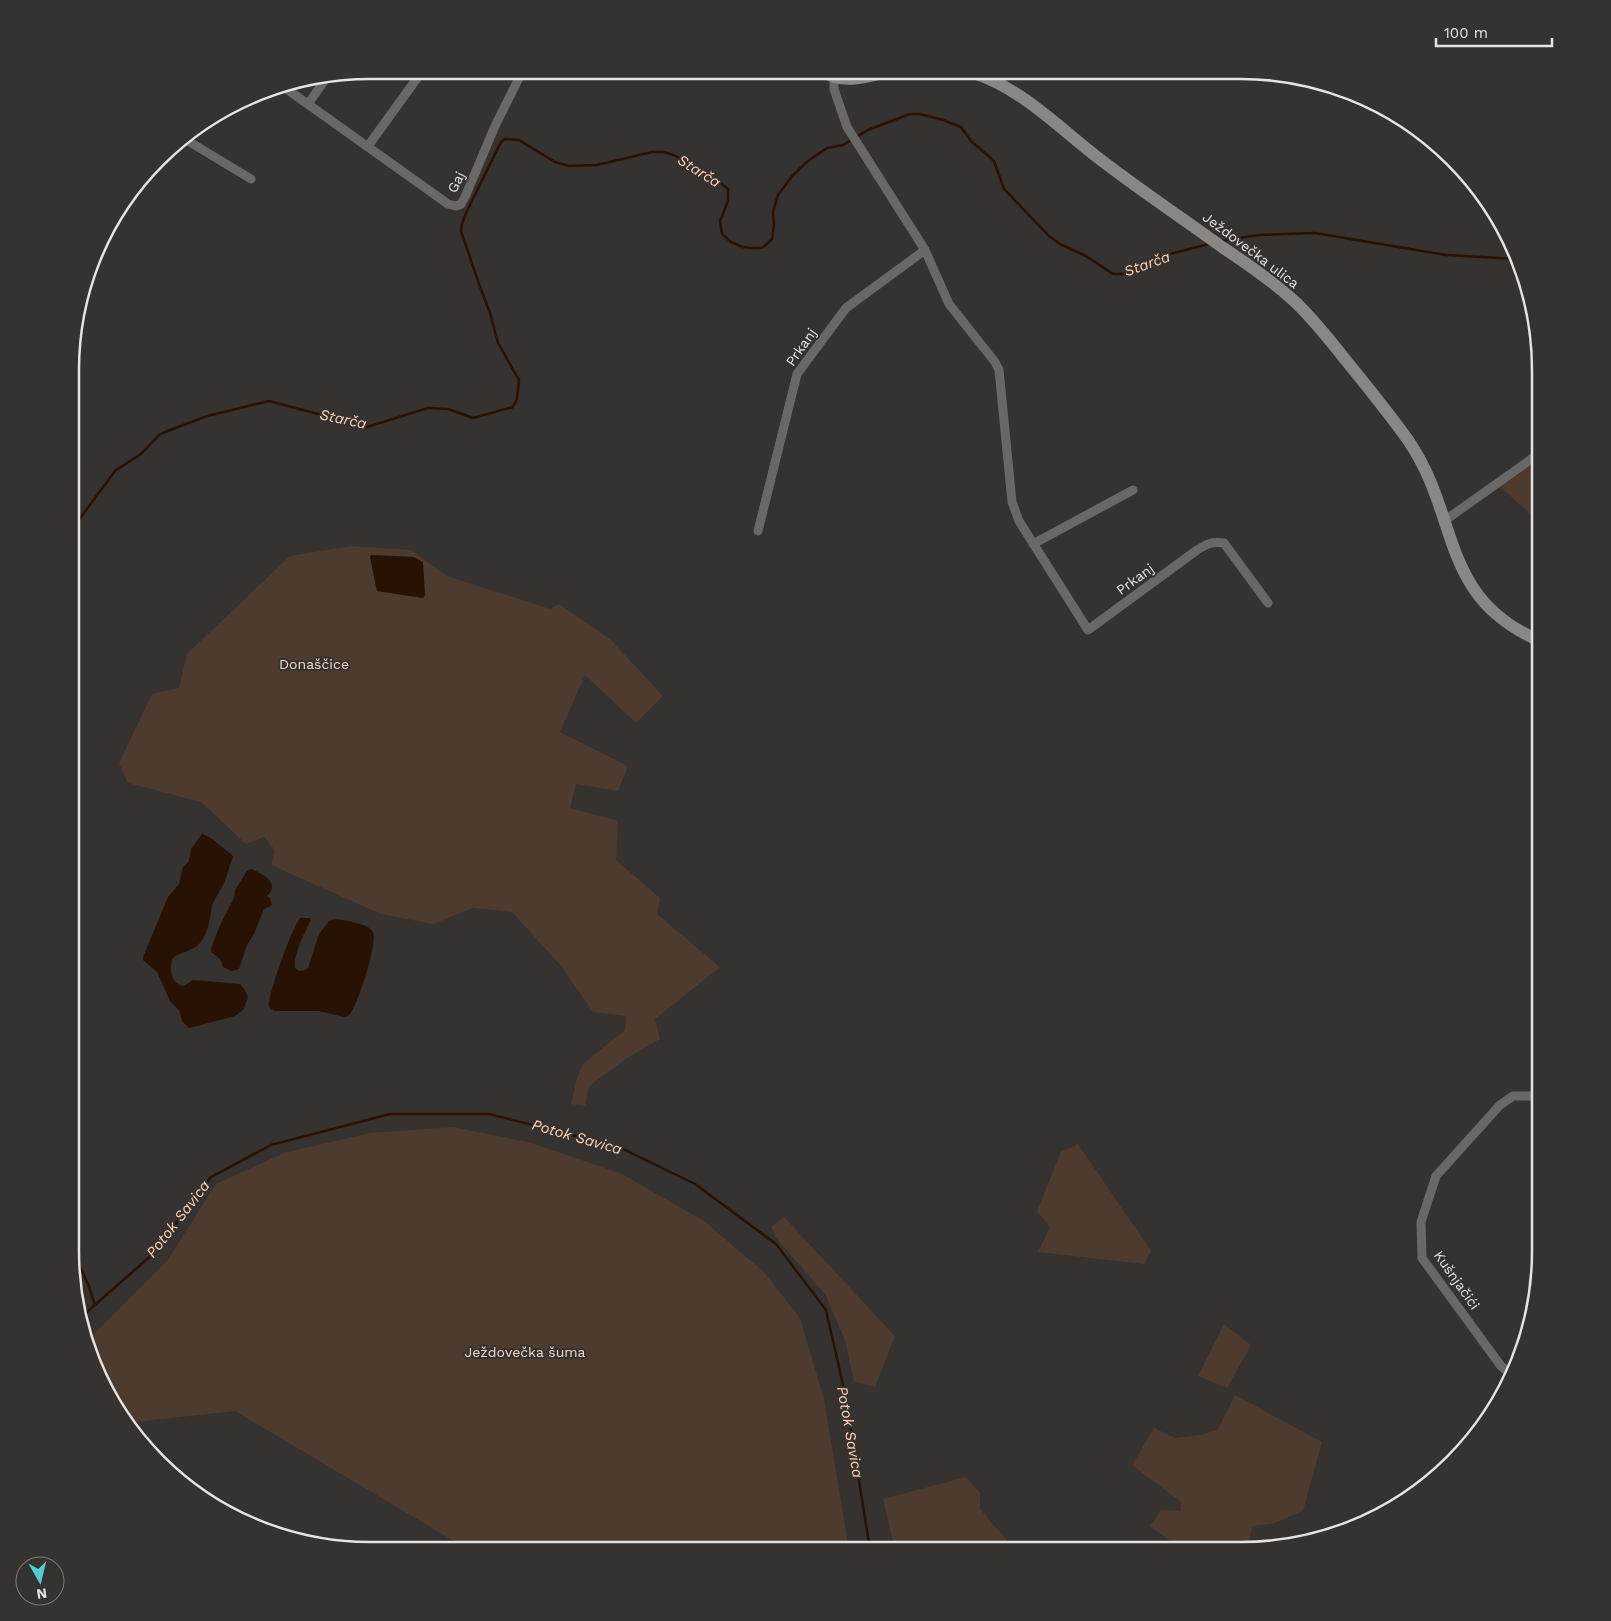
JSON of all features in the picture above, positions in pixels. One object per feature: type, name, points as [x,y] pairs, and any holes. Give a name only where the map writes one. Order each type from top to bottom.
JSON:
[{"type":"main road","name":"Ježdovečka ulica","points":[[989,79],[1018,94],[1041,110],[1101,160],[1217,242],[1291,298],[1330,340],[1380,402],[1411,445],[1424,469],[1460,568],[1474,592],[1494,614],[1532,637]]},
{"type":"street","points":[[368,146],[416,79]]},
{"type":"street","name":"Gaj","points":[[289,90],[448,204],[456,206],[461,204],[465,197],[519,79]]},
{"type":"street","name":"Prkanj","points":[[834,79],[835,95],[849,131],[925,250],[949,304],[995,362],[999,370],[1012,502],[1019,521],[1088,630],[1197,550],[1210,542],[1216,541],[1224,543],[1268,603]]},
{"type":"street","points":[[308,104],[324,82]]},
{"type":"street","points":[[189,142],[251,179]]},
{"type":"street","name":"Prkanj","points":[[758,531],[797,374],[846,308],[925,250]]},
{"type":"street","points":[[1444,521],[1532,459]]},
{"type":"street","points":[[1033,544],[1133,490]]},
{"type":"street","name":"Kušnjačići","points":[[1506,1370],[1501,1366],[1422,1258],[1421,1222],[1436,1176],[1500,1105],[1513,1096],[1532,1096]]},
{"type":"green space","points":[[1532,465],[1532,515],[1500,487]]},
{"type":"green space","name":"Donaščice","points":[[351,546],[411,550],[447,576],[550,609],[559,604],[611,640],[663,696],[636,723],[585,675],[560,732],[628,766],[618,791],[576,784],[570,808],[618,821],[616,860],[660,898],[657,914],[720,967],[655,1019],[660,1039],[627,1058],[589,1086],[585,1106],[571,1104],[577,1078],[583,1064],[625,1030],[626,1016],[593,1012],[562,967],[512,912],[473,908],[433,924],[381,914],[271,865],[275,850],[264,837],[246,844],[201,802],[128,783],[119,763],[152,694],[179,688],[187,654],[290,556]],"holes":[[[372,555],[414,557],[423,598],[377,591],[370,557]]]},
{"type":"green space","name":"Ježdovečka šuma","points":[[453,1127],[532,1143],[622,1174],[704,1221],[764,1272],[800,1318],[824,1399],[848,1542],[456,1542],[235,1411],[134,1422],[109,1380],[92,1336],[167,1261],[216,1184],[284,1153],[370,1133]]},
{"type":"green space","points":[[1078,1144],[1151,1251],[1144,1264],[1038,1252],[1050,1227],[1037,1211],[1061,1152]]},
{"type":"green space","points":[[784,1217],[895,1336],[875,1387],[854,1381],[845,1340],[825,1294],[776,1238],[771,1227]]},
{"type":"green space","points":[[1224,1324],[1251,1345],[1227,1388],[1198,1376]]},
{"type":"green space","points":[[1235,1395],[1322,1442],[1303,1511],[1272,1524],[1252,1526],[1249,1542],[1171,1542],[1150,1526],[1161,1510],[1181,1511],[1181,1502],[1132,1465],[1154,1428],[1175,1438],[1201,1435],[1218,1429]]},
{"type":"green space","points":[[966,1477],[980,1493],[980,1509],[1008,1542],[893,1542],[883,1499]]},
{"type":"shaded area","points":[[371,555],[414,557],[423,562],[425,595],[423,598],[377,591]]},
{"type":"shaded area","points":[[202,834],[211,838],[233,857],[224,883],[213,903],[203,938],[197,946],[173,958],[171,964],[172,977],[177,983],[184,986],[193,980],[240,984],[248,998],[243,1010],[235,1016],[189,1028],[182,1021],[179,1010],[170,1001],[157,972],[143,960],[143,957],[168,897],[179,884],[183,867],[189,861],[191,849]]},
{"type":"shaded area","points":[[251,869],[265,876],[271,883],[271,891],[267,896],[270,898],[272,905],[264,909],[254,934],[247,945],[239,969],[232,971],[223,967],[220,959],[211,952],[211,949],[220,925],[234,898],[235,890],[247,871]]},
{"type":"shaded area","points":[[300,918],[309,918],[311,920],[296,957],[295,968],[299,971],[308,968],[319,934],[329,921],[338,919],[361,924],[373,932],[373,948],[366,973],[358,998],[348,1016],[344,1017],[319,1011],[274,1011],[269,1007],[272,989],[281,962],[291,935]]},
{"type":"waterway","name":"Starča","points":[[79,520],[115,471],[141,454],[159,435],[207,416],[269,401],[367,427],[428,408],[448,409],[473,418],[513,407],[517,399],[519,380],[498,343],[490,313],[461,231],[466,213],[501,142],[505,139],[519,140],[555,162],[569,166],[597,165],[652,152],[664,152],[676,156],[728,189],[728,201],[720,221],[722,234],[731,242],[742,247],[762,248],[772,239],[773,212],[778,195],[793,175],[808,161],[827,148],[843,145],[868,130],[910,114],[920,114],[961,127],[971,141],[994,161],[1004,189],[1049,236],[1060,244],[1086,256],[1113,274],[1127,274],[1166,255],[1209,244]]},
{"type":"waterway","name":"Starča","points":[[1221,241],[1258,235],[1315,233],[1446,255],[1510,259]]},
{"type":"waterway","name":"Potok Savica","points":[[85,1313],[154,1253],[211,1177],[271,1145],[390,1114],[489,1114],[619,1147],[695,1184],[776,1244],[826,1310],[846,1398],[869,1542]]},
{"type":"waterway","name":"Starča","points":[[79,1265],[95,1305]]}]
